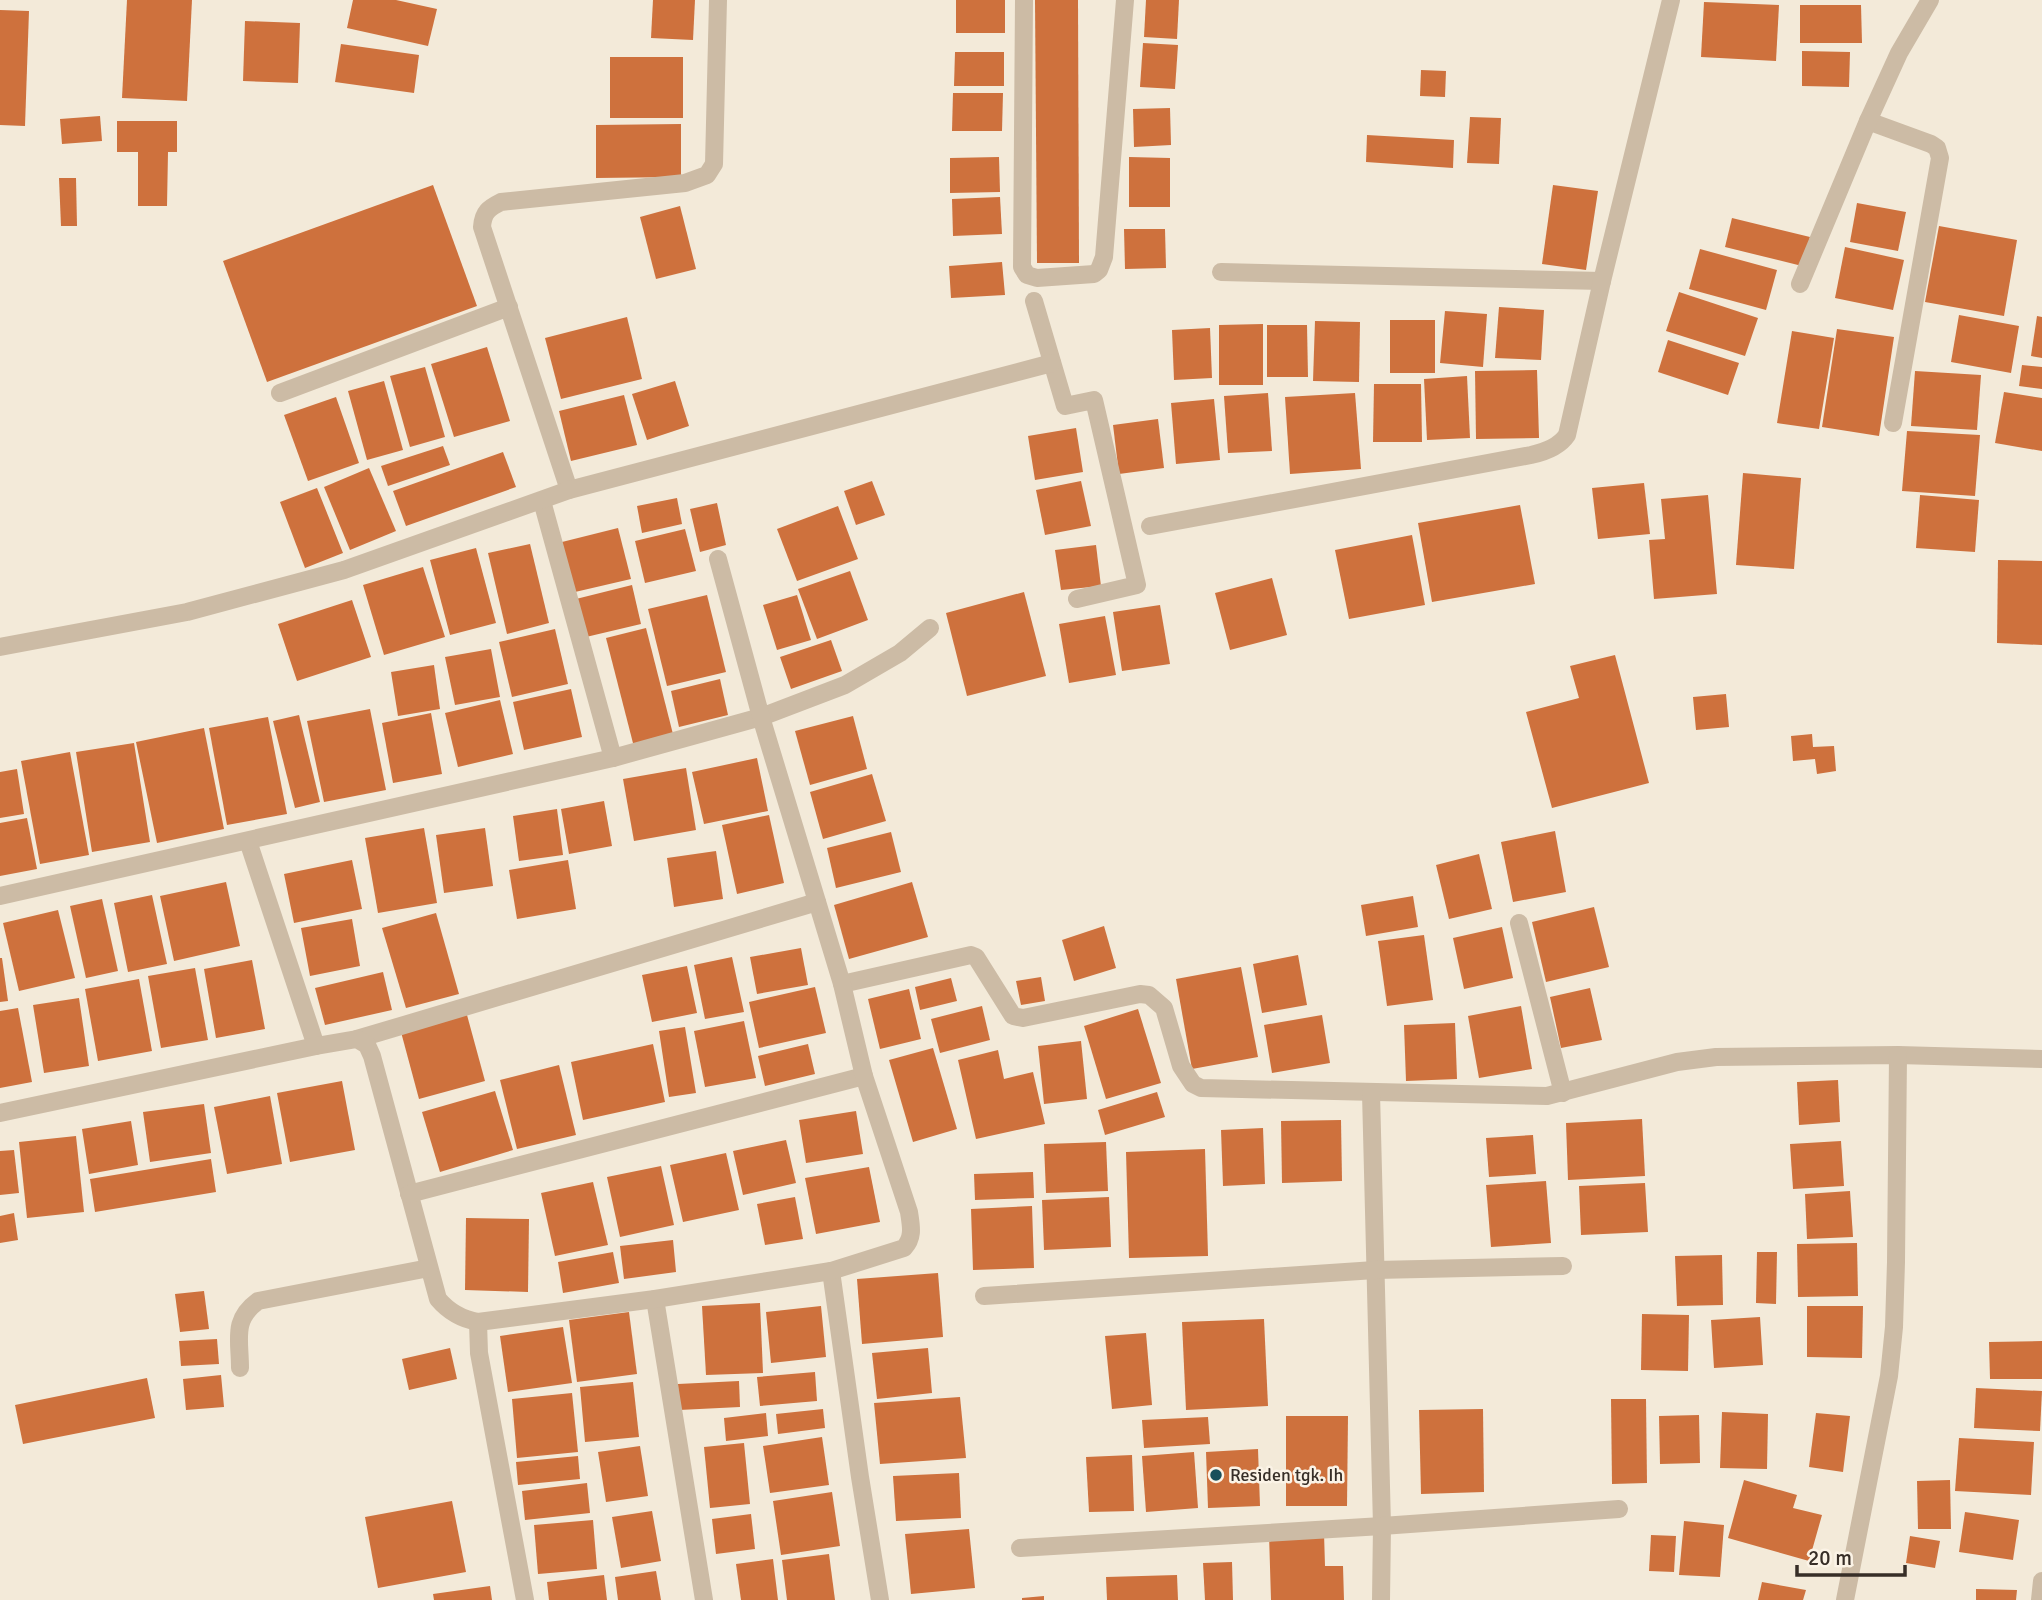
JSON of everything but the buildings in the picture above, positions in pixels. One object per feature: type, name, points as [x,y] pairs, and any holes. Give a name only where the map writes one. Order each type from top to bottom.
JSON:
[{"type":"street","points":[[569,490],[482,227],[483,216],[492,206],[501,202],[685,183],[707,175],[714,163],[718,0]]},
{"type":"street","points":[[1024,0],[1022,267],[1027,275],[1037,278],[1094,274],[1099,270],[1104,257],[1125,0]]},
{"type":"street","points":[[1150,526],[1531,455],[1544,452],[1562,442],[1567,435],[1671,0]]},
{"type":"street","points":[[1800,284],[1899,52],[1930,0]]},
{"type":"street","points":[[1868,121],[1931,144],[1937,148],[1940,158],[1893,423]]},
{"type":"street","points":[[1221,272],[1602,281]]},
{"type":"street","points":[[1034,301],[1065,406],[1094,400],[1138,585],[1077,599]]},
{"type":"street","points":[[280,393],[509,307]]},
{"type":"street","points":[[0,647],[187,612],[344,570],[569,490],[1052,363]]},
{"type":"street","points":[[542,501],[612,758]]},
{"type":"street","points":[[357,1039],[367,1045],[372,1056],[438,1299],[447,1309],[466,1320],[478,1322],[655,1299],[831,1271],[904,1248],[909,1242],[912,1233],[909,1212],[864,1076],[842,984],[761,717],[718,559]]},
{"type":"street","points":[[0,896],[612,758],[761,717],[845,685],[900,653],[930,628]]},
{"type":"street","points":[[248,841],[316,1045]]},
{"type":"street","points":[[0,1113],[316,1045],[357,1039],[817,902]]},
{"type":"street","points":[[1519,923],[1563,1093]]},
{"type":"street","points":[[842,984],[971,955],[976,957],[1013,1016],[1017,1018],[1140,994],[1150,995],[1164,1008],[1181,1066],[1193,1084],[1201,1088],[1527,1097],[1563,1093],[1695,1059],[1898,1055],[2042,1059]]},
{"type":"street","points":[[1845,1600],[1889,1376],[1894,1327],[1898,1055]]},
{"type":"street","points":[[409,1194],[864,1076]]},
{"type":"street","points":[[1371,1093],[1382,1526],[1381,1600]]},
{"type":"street","points":[[984,1296],[1375,1270],[1563,1266]]},
{"type":"street","points":[[240,1368],[239,1321],[247,1308],[258,1301],[429,1268]]},
{"type":"street","points":[[831,1271],[880,1600]]},
{"type":"street","points":[[655,1299],[704,1600]]},
{"type":"street","points":[[478,1322],[479,1353],[525,1600]]},
{"type":"street","points":[[1020,1548],[1619,1509]]},
{"type":"street","points":[[2040,1600],[2042,1581]]},
{"type":"place","name":"Residen tgk. Ih","points":[[1216,1475]]}]
